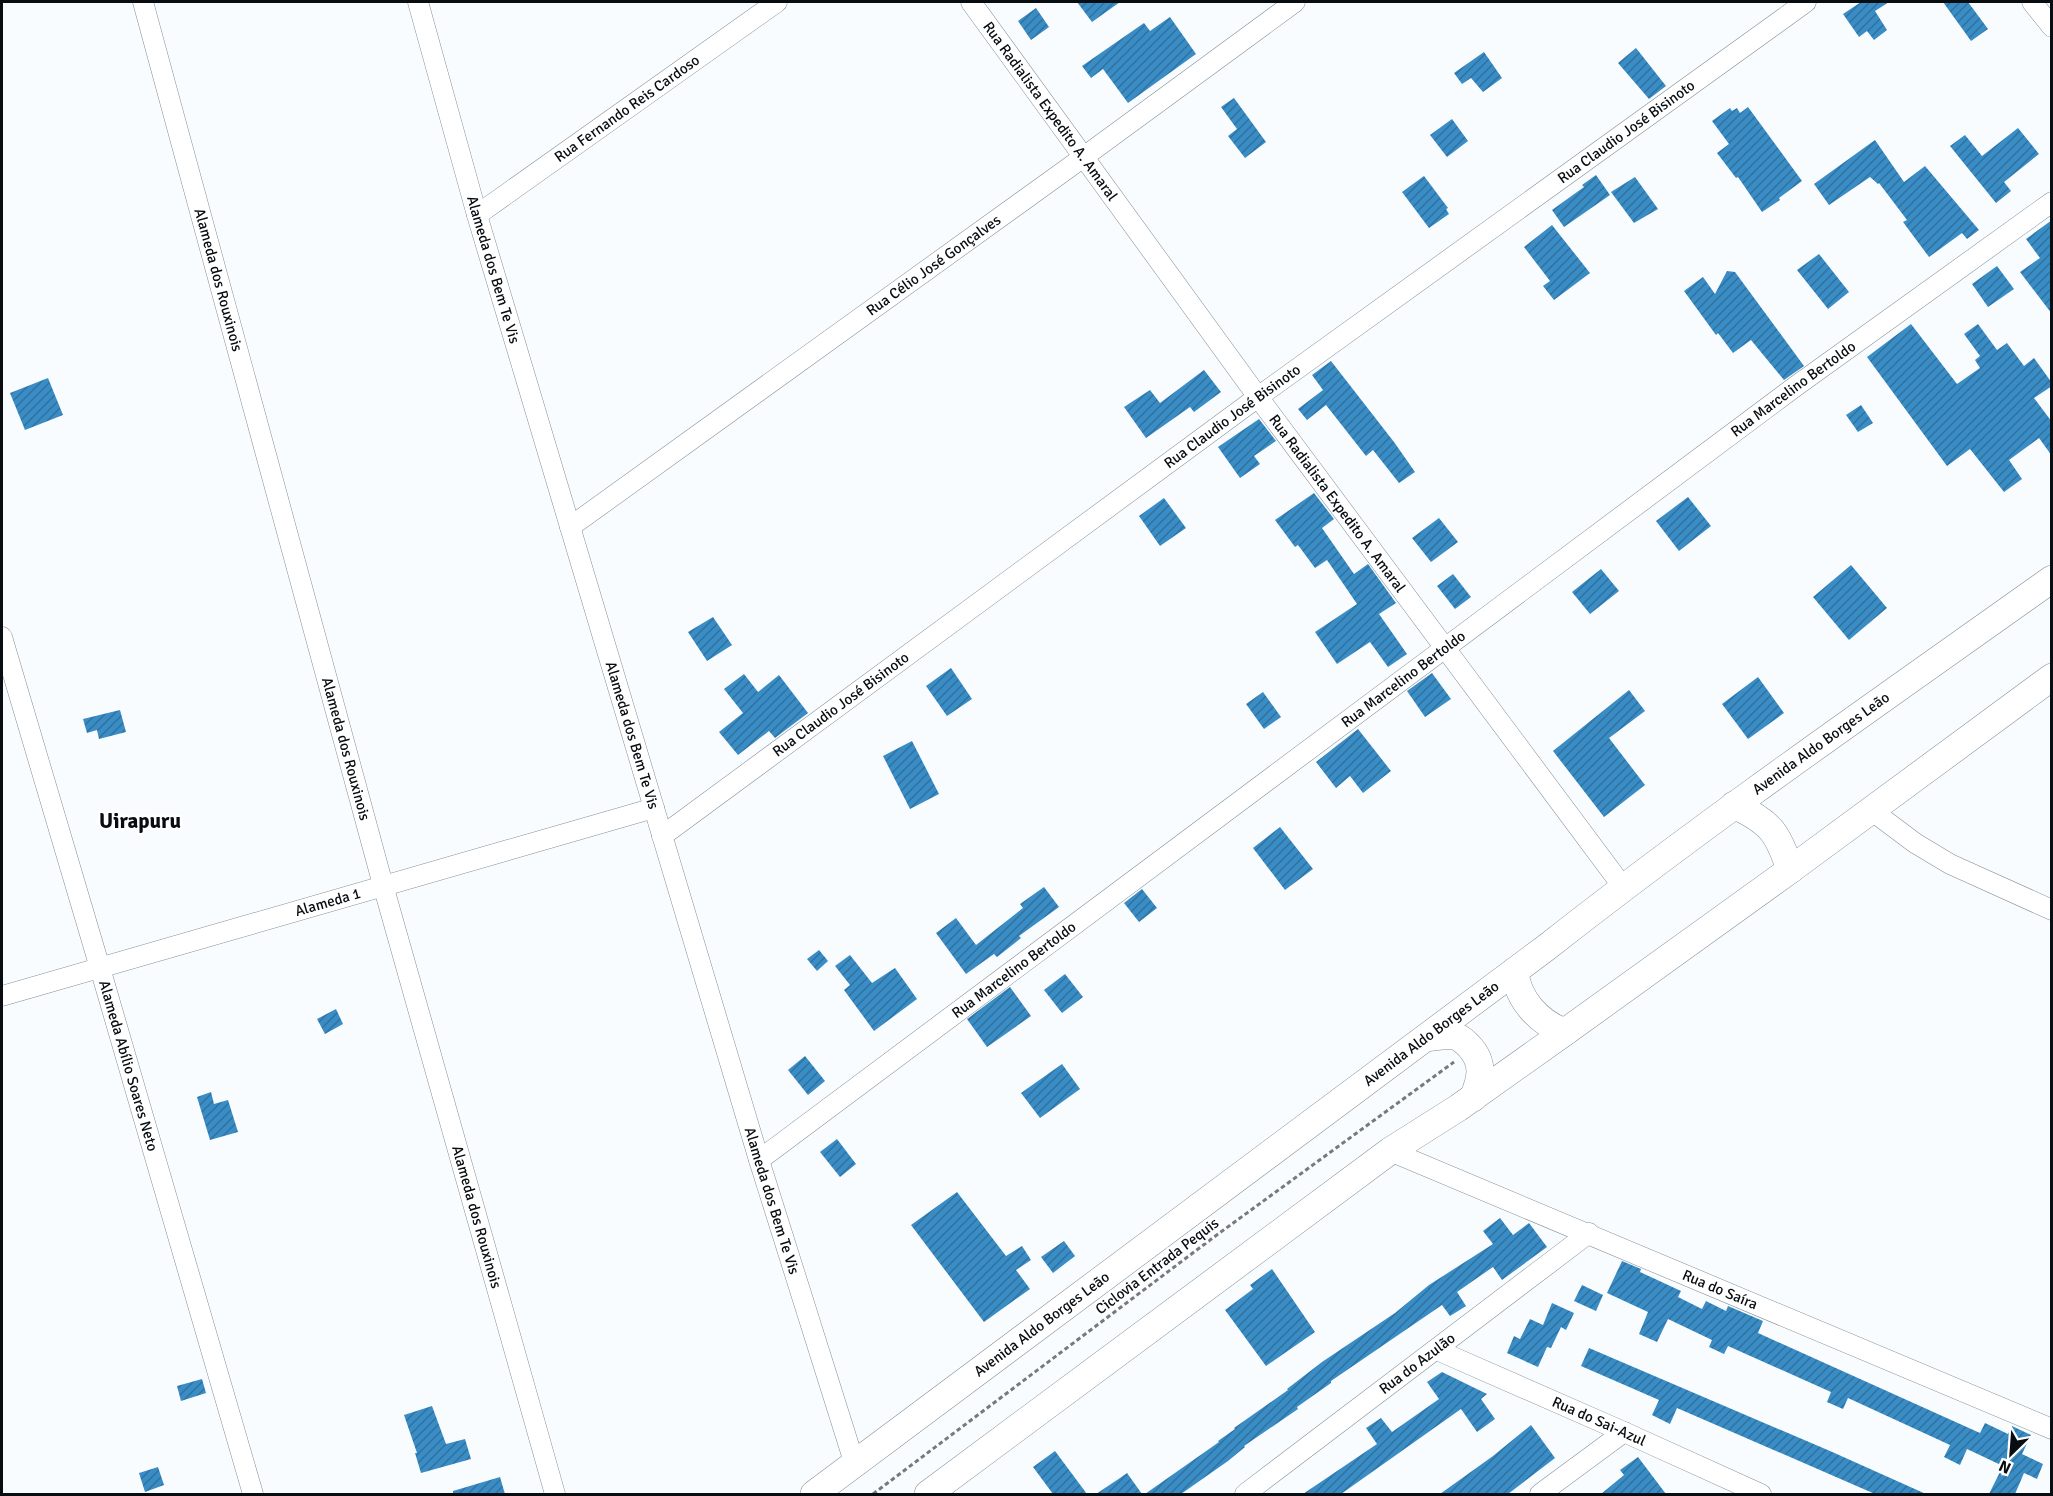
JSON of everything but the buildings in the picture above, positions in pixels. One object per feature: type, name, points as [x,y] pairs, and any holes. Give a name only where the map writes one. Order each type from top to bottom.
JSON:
[{"type":"street","name":"Alameda dos Rouxinois","points":[[143,2],[383,885],[555,1494]]},
{"type":"street","name":"Alameda dos Bem Te Vis","points":[[418,2],[477,215],[662,836],[759,1160],[855,1465]]},
{"type":"street","name":"Rua Fernando Reis Cardoso","points":[[477,215],[777,2]]},
{"type":"street","name":"Rua Radialista Expedito A. Amaral","points":[[971,2],[1258,397],[1623,887]]},
{"type":"street","name":"Rua Célio José Gonçalves","points":[[570,527],[1295,2]]},
{"type":"street","name":"Rua Claudio José Bisinoto","points":[[662,836],[1258,397],[1806,2]]},
{"type":"street","points":[[2032,2],[2052,27]]},
{"type":"street","name":"Rua Marcelino Bertoldo","points":[[759,1160],[1796,386],[2052,202]]},
{"type":"street","name":"Avenida Aldo Borges Leão","points":[[814,1494],[1426,1038],[1623,887],[1734,805],[2052,579]]},
{"type":"street","name":"Alameda Abílio Soares Neto","points":[[2,637],[253,1494]]},
{"type":"street","points":[[928,1494],[1390,1151],[1473,1098],[1790,870],[2052,677]]},
{"type":"street","points":[[1734,805],[1766,822],[1776,837],[1790,870]]},
{"type":"street","name":"Alameda 1","points":[[2,996],[654,808]]},
{"type":"street","points":[[1871,810],[1914,843],[1950,864],[2052,910]]},
{"type":"street","points":[[1515,971],[1516,982],[1533,1011],[1543,1022],[1565,1032]]},
{"type":"street","points":[[1426,1038],[1456,1036],[1466,1042],[1476,1053],[1481,1068],[1480,1082],[1473,1098]]},
{"type":"street","name":"Rua do Saíra","points":[[1390,1151],[2052,1430]]},
{"type":"street","name":"Rua do Azulão","points":[[1245,1494],[1589,1233]]},
{"type":"street","name":"Rua do Sai-Azul","points":[[1437,1350],[1761,1494]]},
{"type":"street","points":[[1540,1494],[1624,1432]]},
{"type":"path","name":"Ciclovia Entrada Pequis","points":[[873,1494],[1214,1237],[1458,1060]]},
{"type":"district","name":"Uirapuru","points":[[140,821]]}]
